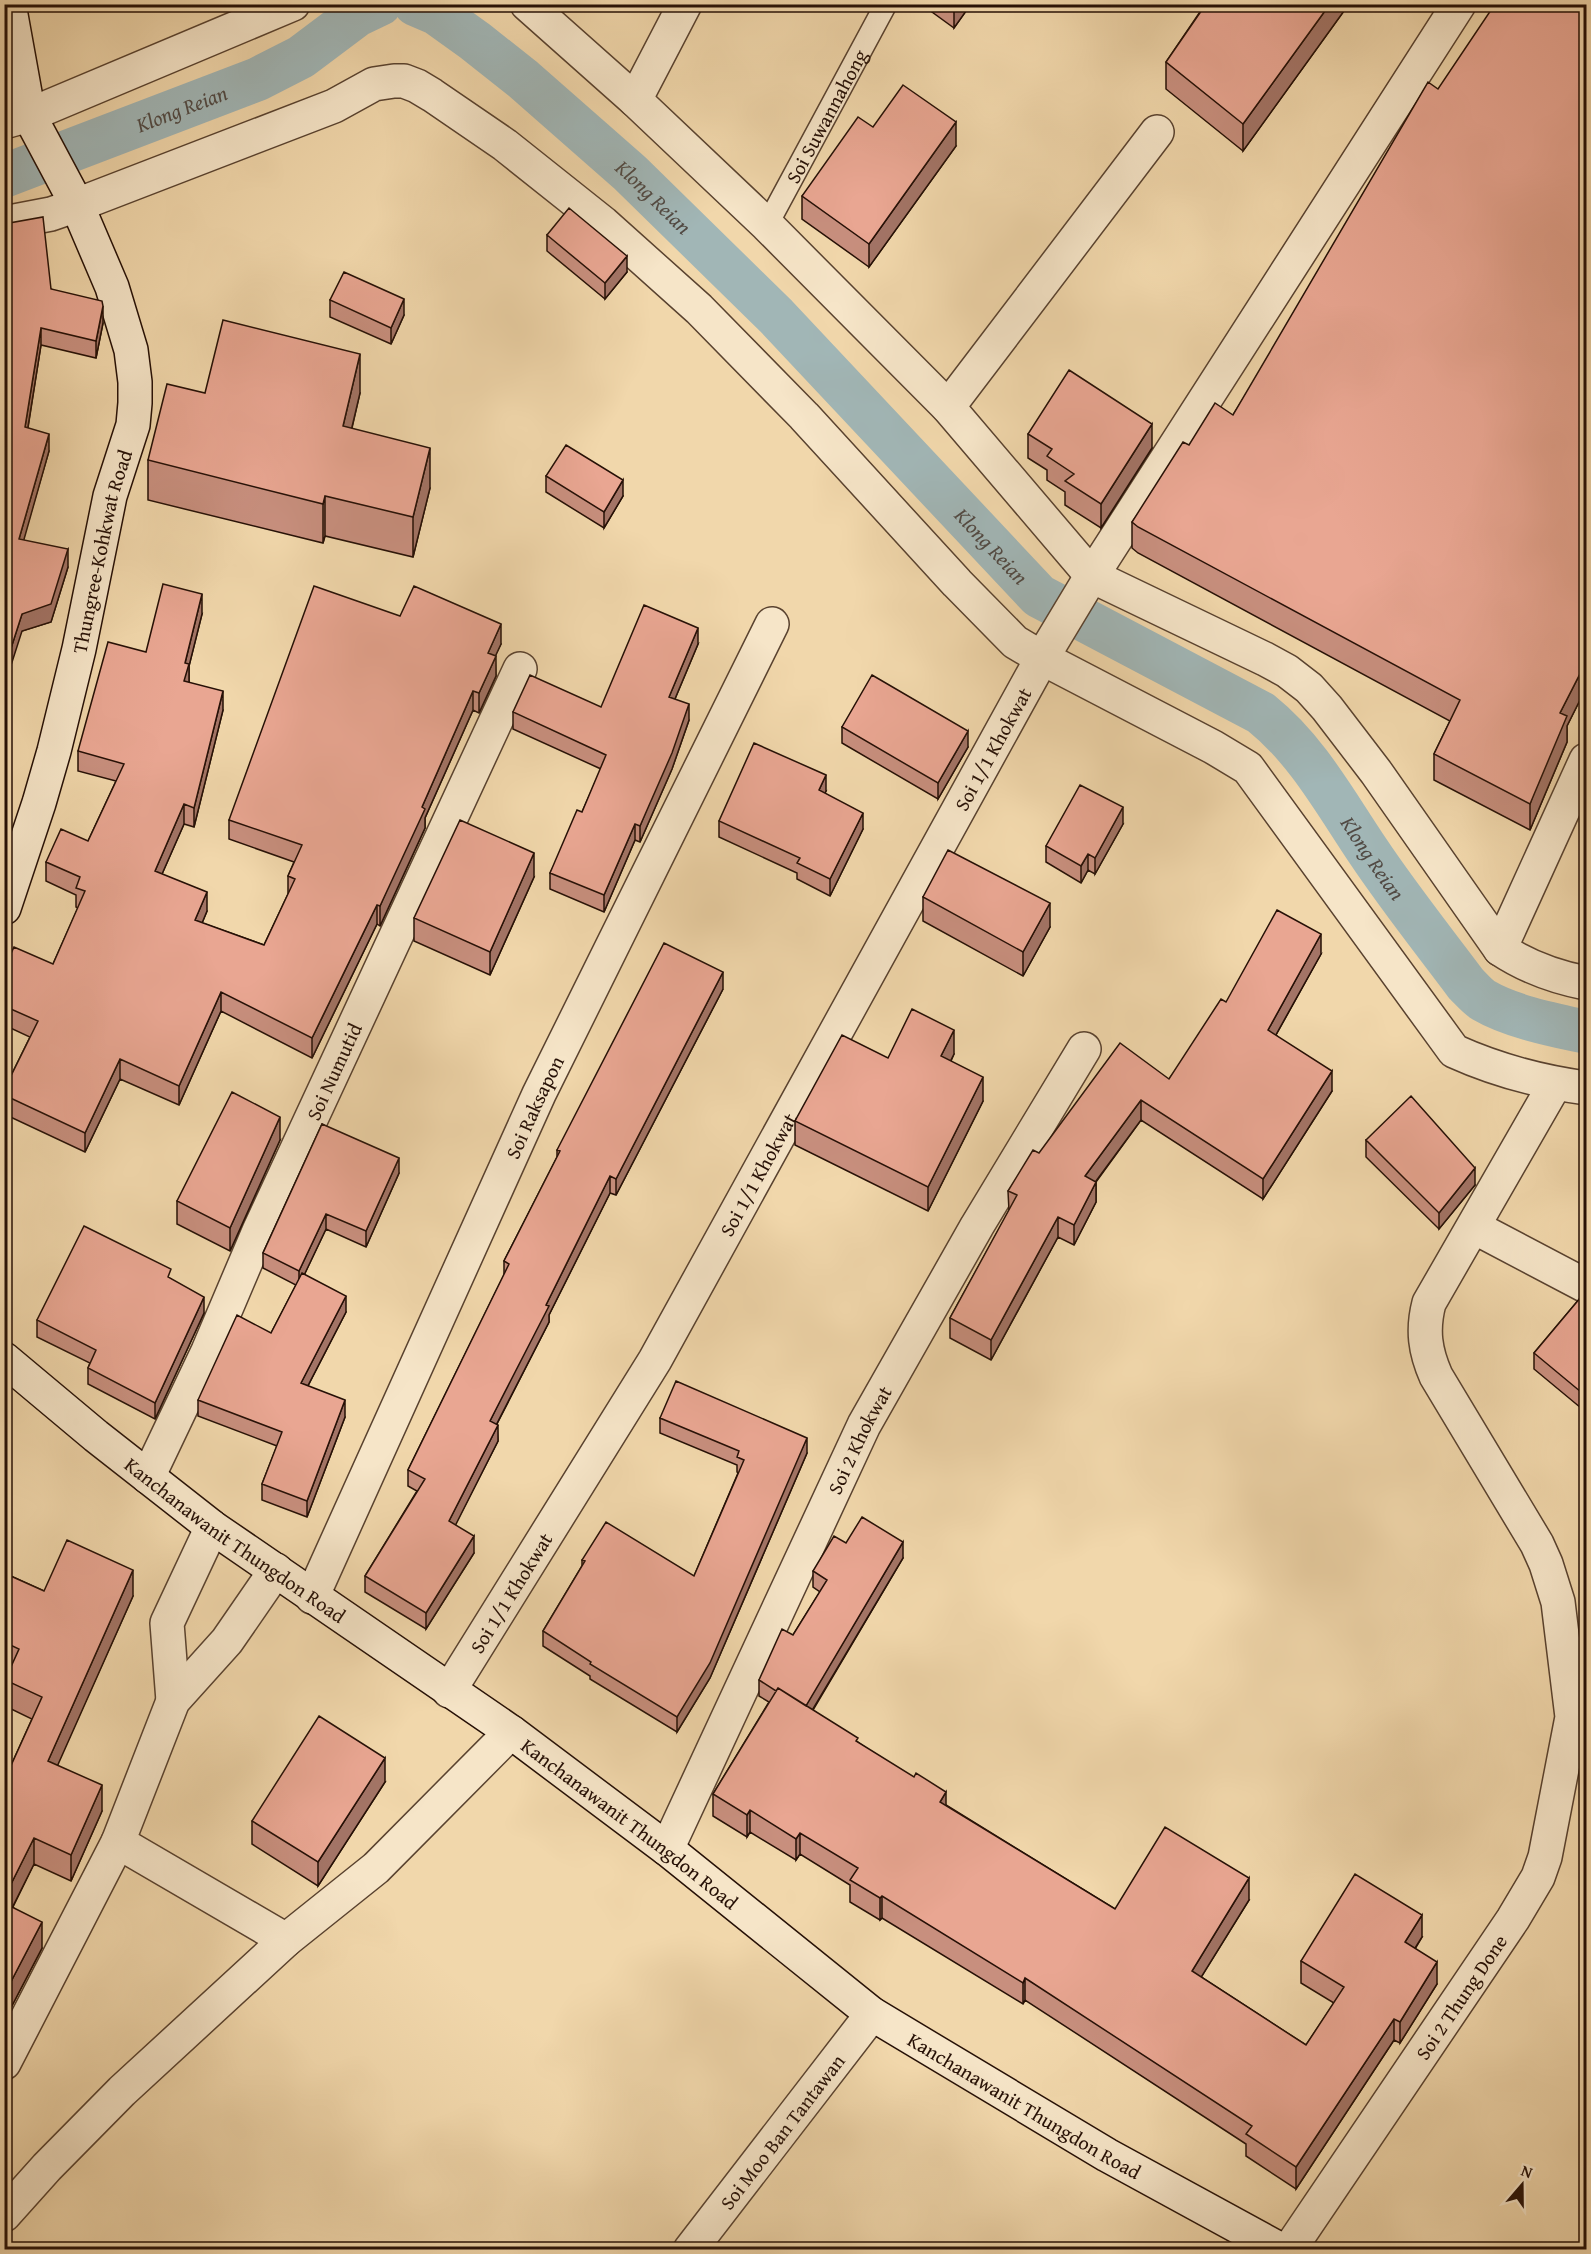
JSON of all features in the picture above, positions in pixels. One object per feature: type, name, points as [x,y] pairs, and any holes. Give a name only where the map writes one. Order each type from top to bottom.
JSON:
[{"type":"street","name":"Thungree-Kohkwat Road","points":[[4,908],[54,751],[79,649],[110,496],[132,424],[135,404],[131,350],[112,287],[75,201],[17,118],[9,4]]},
{"type":"street","points":[[17,118],[293,4]]},
{"type":"street","points":[[527,4],[635,100],[767,225],[948,407],[1089,580],[1264,659],[1287,671],[1309,688],[1376,772],[1500,949],[1522,964],[1560,978],[1587,983]]},
{"type":"street","points":[[635,100],[684,4]]},
{"type":"street","name":"Soi 1/1 Khokwat","points":[[449,1691],[655,1360],[1089,580],[1459,4]]},
{"type":"street","points":[[4,223],[51,213],[75,201],[334,106],[374,84],[394,81],[417,86],[514,152],[603,224],[699,309],[804,416],[993,622],[1015,642],[1046,654],[1248,768],[1454,1051],[1472,1059],[1571,1086]]},
{"type":"street","points":[[948,407],[1157,132]]},
{"type":"street","name":"Soi Raksapon","points":[[312,1597],[539,1094],[772,624]]},
{"type":"street","name":"Soi Numutid","points":[[148,1477],[208,1351],[259,1231],[520,669]]},
{"type":"street","points":[[1500,949],[1587,760]]},
{"type":"street","name":"Soi 2 Khokwat","points":[[667,1849],[864,1425],[977,1226],[1084,1049]]},
{"type":"street","name":"Soi 2 Thung Done","points":[[1289,2250],[1514,1919],[1538,1877],[1579,1722],[1558,1602],[1546,1564],[1436,1376],[1428,1356],[1425,1336],[1425,1319],[1429,1303],[1474,1227],[1571,1086]]},
{"type":"street","points":[[1474,1227],[1587,1286]]},
{"type":"street","name":"Kanchanawanit Thungdon Road","points":[[4,1359],[212,1527],[510,1732],[667,1849],[872,2014],[1107,2155],[1281,2250]]},
{"type":"street","points":[[173,1701],[167,1623],[212,1527]]},
{"type":"street","points":[[4,2062],[118,1842],[173,1701],[227,1641],[276,1570]]},
{"type":"street","points":[[4,2215],[47,2167],[122,2091],[286,1940],[376,1868],[510,1732]]},
{"type":"street","points":[[118,1842],[286,1940]]},
{"type":"street","name":"Soi Moo Ban Tantawan","points":[[690,2250],[872,2014]]},
{"type":"lane","name":"Soi Suwannahong","points":[[767,225],[886,4]]},
{"type":"building","points":[[944,4],[960,4],[954,12]]},
{"type":"building","points":[[1206,4],[1330,4],[1243,124],[1166,62]]},
{"type":"building","points":[[1495,4],[1587,4],[1587,660],[1560,713],[1567,716],[1530,804],[1434,754],[1460,700],[1132,522],[1183,442],[1189,445],[1215,403],[1233,415],[1428,82],[1438,89]]},
{"type":"building","points":[[903,85],[956,122],[869,244],[802,196],[858,117],[873,127]]},
{"type":"building","points":[[569,208],[627,256],[605,283],[547,235]]},
{"type":"building","points":[[43,217],[51,289],[102,301],[103,306],[96,341],[41,328],[25,427],[49,434],[19,539],[68,549],[51,604],[22,614],[4,670],[4,224]]},
{"type":"building","points":[[344,272],[404,299],[391,328],[330,300]]},
{"type":"building","points":[[223,320],[360,354],[343,426],[430,448],[413,517],[325,496],[323,504],[148,460],[167,384],[205,393]]},
{"type":"building","points":[[1069,370],[1152,424],[1101,504],[1065,481],[1074,474],[1047,456],[1052,449],[1028,434]]},
{"type":"building","points":[[566,445],[623,480],[604,512],[546,476]]},
{"type":"building","points":[[163,584],[202,594],[185,663],[189,664],[184,681],[223,691],[194,808],[184,804],[155,871],[207,892],[195,920],[264,945],[295,879],[288,876],[302,845],[229,820],[314,586],[400,616],[414,586],[501,624],[488,653],[496,656],[479,693],[473,691],[422,807],[425,809],[380,906],[377,905],[312,1038],[221,992],[179,1086],[120,1059],[85,1133],[4,1095],[4,1090],[38,1021],[4,1006],[4,969],[14,947],[53,964],[85,891],[76,888],[80,877],[46,862],[61,829],[88,841],[124,764],[78,751],[108,642],[146,652]]},
{"type":"building","points":[[644,605],[698,628],[669,697],[689,704],[672,753],[640,826],[635,824],[604,895],[550,873],[577,810],[582,812],[606,755],[513,712],[530,675],[601,707]]},
{"type":"building","points":[[872,675],[968,731],[938,783],[842,727]]},
{"type":"building","points":[[754,743],[826,775],[819,790],[863,813],[830,879],[797,863],[800,858],[719,821]]},
{"type":"building","points":[[1080,785],[1123,807],[1095,858],[1088,854],[1081,866],[1046,846]]},
{"type":"building","points":[[460,820],[534,853],[490,952],[414,918]]},
{"type":"building","points":[[948,850],[1050,903],[1023,952],[923,897]]},
{"type":"building","points":[[1277,910],[1321,934],[1268,1030],[1332,1071],[1263,1179],[1141,1100],[1085,1176],[1096,1182],[1074,1225],[1058,1217],[991,1340],[950,1318],[1017,1195],[1008,1191],[1033,1150],[1039,1153],[1120,1043],[1169,1079],[1221,999],[1226,1002]]},
{"type":"building","points":[[664,943],[723,972],[616,1179],[610,1176],[546,1305],[549,1306],[490,1421],[498,1425],[449,1521],[474,1536],[426,1613],[365,1576],[425,1479],[408,1470],[509,1264],[504,1261],[560,1151],[557,1150]]},
{"type":"building","points":[[912,1009],[954,1030],[941,1056],[983,1077],[928,1187],[795,1121],[842,1035],[888,1058]]},
{"type":"building","points":[[232,1092],[280,1117],[230,1228],[177,1201]]},
{"type":"building","points":[[1411,1096],[1475,1168],[1439,1213],[1366,1140]]},
{"type":"building","points":[[322,1124],[399,1158],[366,1231],[326,1214],[299,1271],[263,1253]]},
{"type":"building","points":[[84,1226],[171,1269],[168,1277],[204,1297],[155,1403],[88,1368],[96,1350],[37,1320]]},
{"type":"building","points":[[302,1273],[346,1296],[301,1383],[345,1400],[307,1501],[262,1484],[282,1432],[198,1400],[237,1315],[271,1333]]},
{"type":"building","points":[[1587,1291],[1587,1397],[1534,1353]]},
{"type":"building","points":[[676,1381],[807,1438],[710,1663],[677,1717],[590,1664],[591,1662],[543,1631],[606,1522],[694,1576],[744,1460],[737,1457],[739,1451],[660,1418]]},
{"type":"building","points":[[862,1517],[903,1542],[806,1706],[778,1688],[776,1691],[759,1680],[782,1629],[793,1635],[827,1580],[813,1571],[834,1536],[846,1543]]},
{"type":"building","points":[[67,1540],[133,1570],[48,1761],[102,1785],[71,1855],[34,1838],[4,1898],[4,1781],[42,1697],[5,1680],[19,1649],[4,1642],[4,1573],[44,1591]]},
{"type":"building","points":[[778,1688],[858,1738],[856,1741],[914,1777],[916,1773],[946,1792],[940,1802],[1115,1909],[1165,1827],[1249,1878],[1192,1971],[1306,2045],[1344,1987],[1301,1961],[1355,1874],[1422,1915],[1405,1942],[1437,1962],[1400,2022],[1394,2019],[1296,2167],[1246,2134],[1252,2126],[1025,1978],[1023,1983],[882,1896],[880,1898],[850,1880],[858,1868],[800,1833],[796,1839],[750,1810],[747,1815],[713,1794]]},
{"type":"building","points":[[319,1716],[385,1758],[318,1862],[252,1821]]},
{"type":"building","points":[[4,1903],[42,1922],[4,1995]]},
{"type":"waterway","name":"Klong Reian","points":[[4,176],[258,79],[301,57],[357,15],[380,4]]},
{"type":"waterway","name":"Klong Reian","points":[[415,4],[436,13],[475,41],[523,79],[630,173],[776,316],[1039,596],[1261,713],[1306,760],[1391,885],[1466,984],[1479,997],[1494,1006],[1520,1016],[1586,1032]]}]
